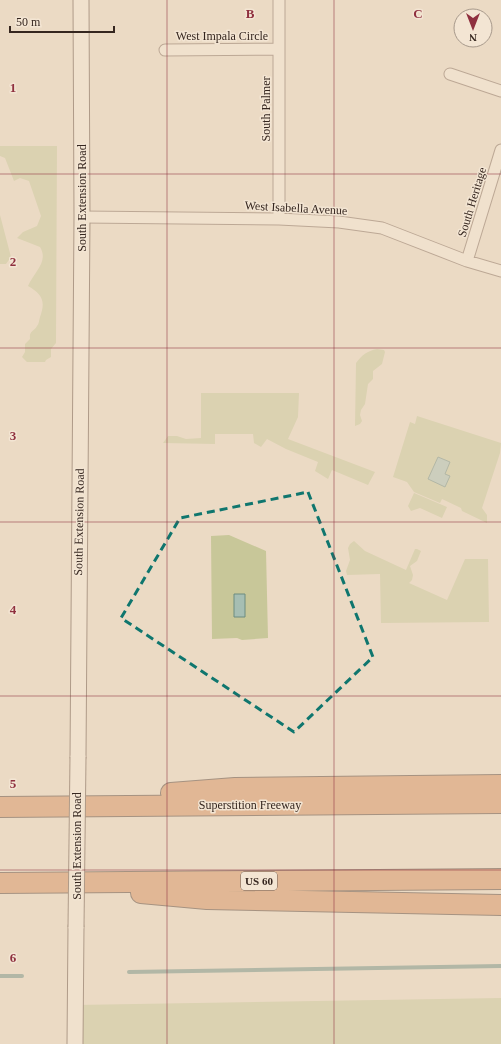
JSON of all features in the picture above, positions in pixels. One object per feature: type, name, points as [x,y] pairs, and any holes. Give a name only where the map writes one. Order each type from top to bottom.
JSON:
[{"type":"highway","points":[[9,807],[235,788],[501,785]]},
{"type":"highway","name":"Superstition Freeway","points":[[9,807],[501,803]]},
{"type":"highway","name":"US 60","points":[[9,883],[501,879]]},
{"type":"highway","points":[[9,883],[207,899],[501,905]]},
{"type":"street","name":"South Extension Road","points":[[75,1044],[82,217],[81,0]]},
{"type":"street","name":"South Palmer","points":[[279,0],[279,219]]},
{"type":"street","name":"West Impala Circle","points":[[165,50],[279,49]]},
{"type":"street","points":[[450,74],[501,91]]},
{"type":"street","name":"South Heritage","points":[[467,261],[501,150]]},
{"type":"street","name":"West Isabella Avenue","points":[[82,217],[279,219],[339,222],[382,228],[467,261],[501,271]]},
{"type":"highlighted area","points":[[308,492],[373,657],[294,732],[121,618],[180,518]]},
{"type":"green space","points":[[0,146],[57,146],[56,343],[51,349],[51,357],[45,362],[27,362],[22,357],[25,352],[25,344],[30,339],[31,333],[38,325],[43,307],[42,298],[40,295],[28,286],[40,267],[43,257],[40,247],[17,238],[23,232],[37,226],[41,216],[29,181],[20,178],[14,181],[5,158],[0,156]]},
{"type":"green space","points":[[0,215],[11,257],[6,264],[0,264]]},
{"type":"green space","points":[[377,349],[384,350],[385,352],[382,364],[373,371],[373,379],[368,384],[365,404],[361,410],[360,415],[362,421],[360,424],[355,426],[356,363],[365,354]]},
{"type":"green space","points":[[201,393],[299,393],[298,417],[288,439],[375,472],[368,485],[332,470],[328,479],[315,471],[318,462],[286,449],[267,439],[261,447],[254,443],[253,434],[215,434],[215,444],[163,443],[168,436],[177,436],[186,439],[201,438]]},
{"type":"green space","points":[[417,416],[501,443],[500,453],[482,508],[487,515],[487,523],[442,499],[440,503],[414,492],[407,482],[393,477],[410,422],[415,424]],"holes":[[[438,457],[450,462],[445,474]]]},
{"type":"green space","points":[[414,493],[447,507],[442,518],[420,508],[411,511],[408,506]]},
{"type":"green space","points":[[229,535],[266,551],[268,638],[242,640],[237,638],[212,639],[211,536]]},
{"type":"green space","points":[[354,541],[365,551],[406,570],[415,549],[421,551],[417,561],[410,566],[413,575],[412,580],[409,583],[447,600],[465,559],[488,559],[489,622],[381,623],[380,574],[347,575],[346,571],[350,560],[348,548]]},
{"type":"green space","points":[[501,998],[501,1044],[75,1044],[75,1005]]},
{"type":"shaded area","points":[[438,457],[450,462],[445,474],[450,476],[445,487],[428,479]]},
{"type":"shaded area","points":[[234,594],[245,594],[245,617],[234,617]]},
{"type":"waterway","points":[[129,972],[501,966]]},
{"type":"waterway","points":[[0,976],[22,976]]}]
